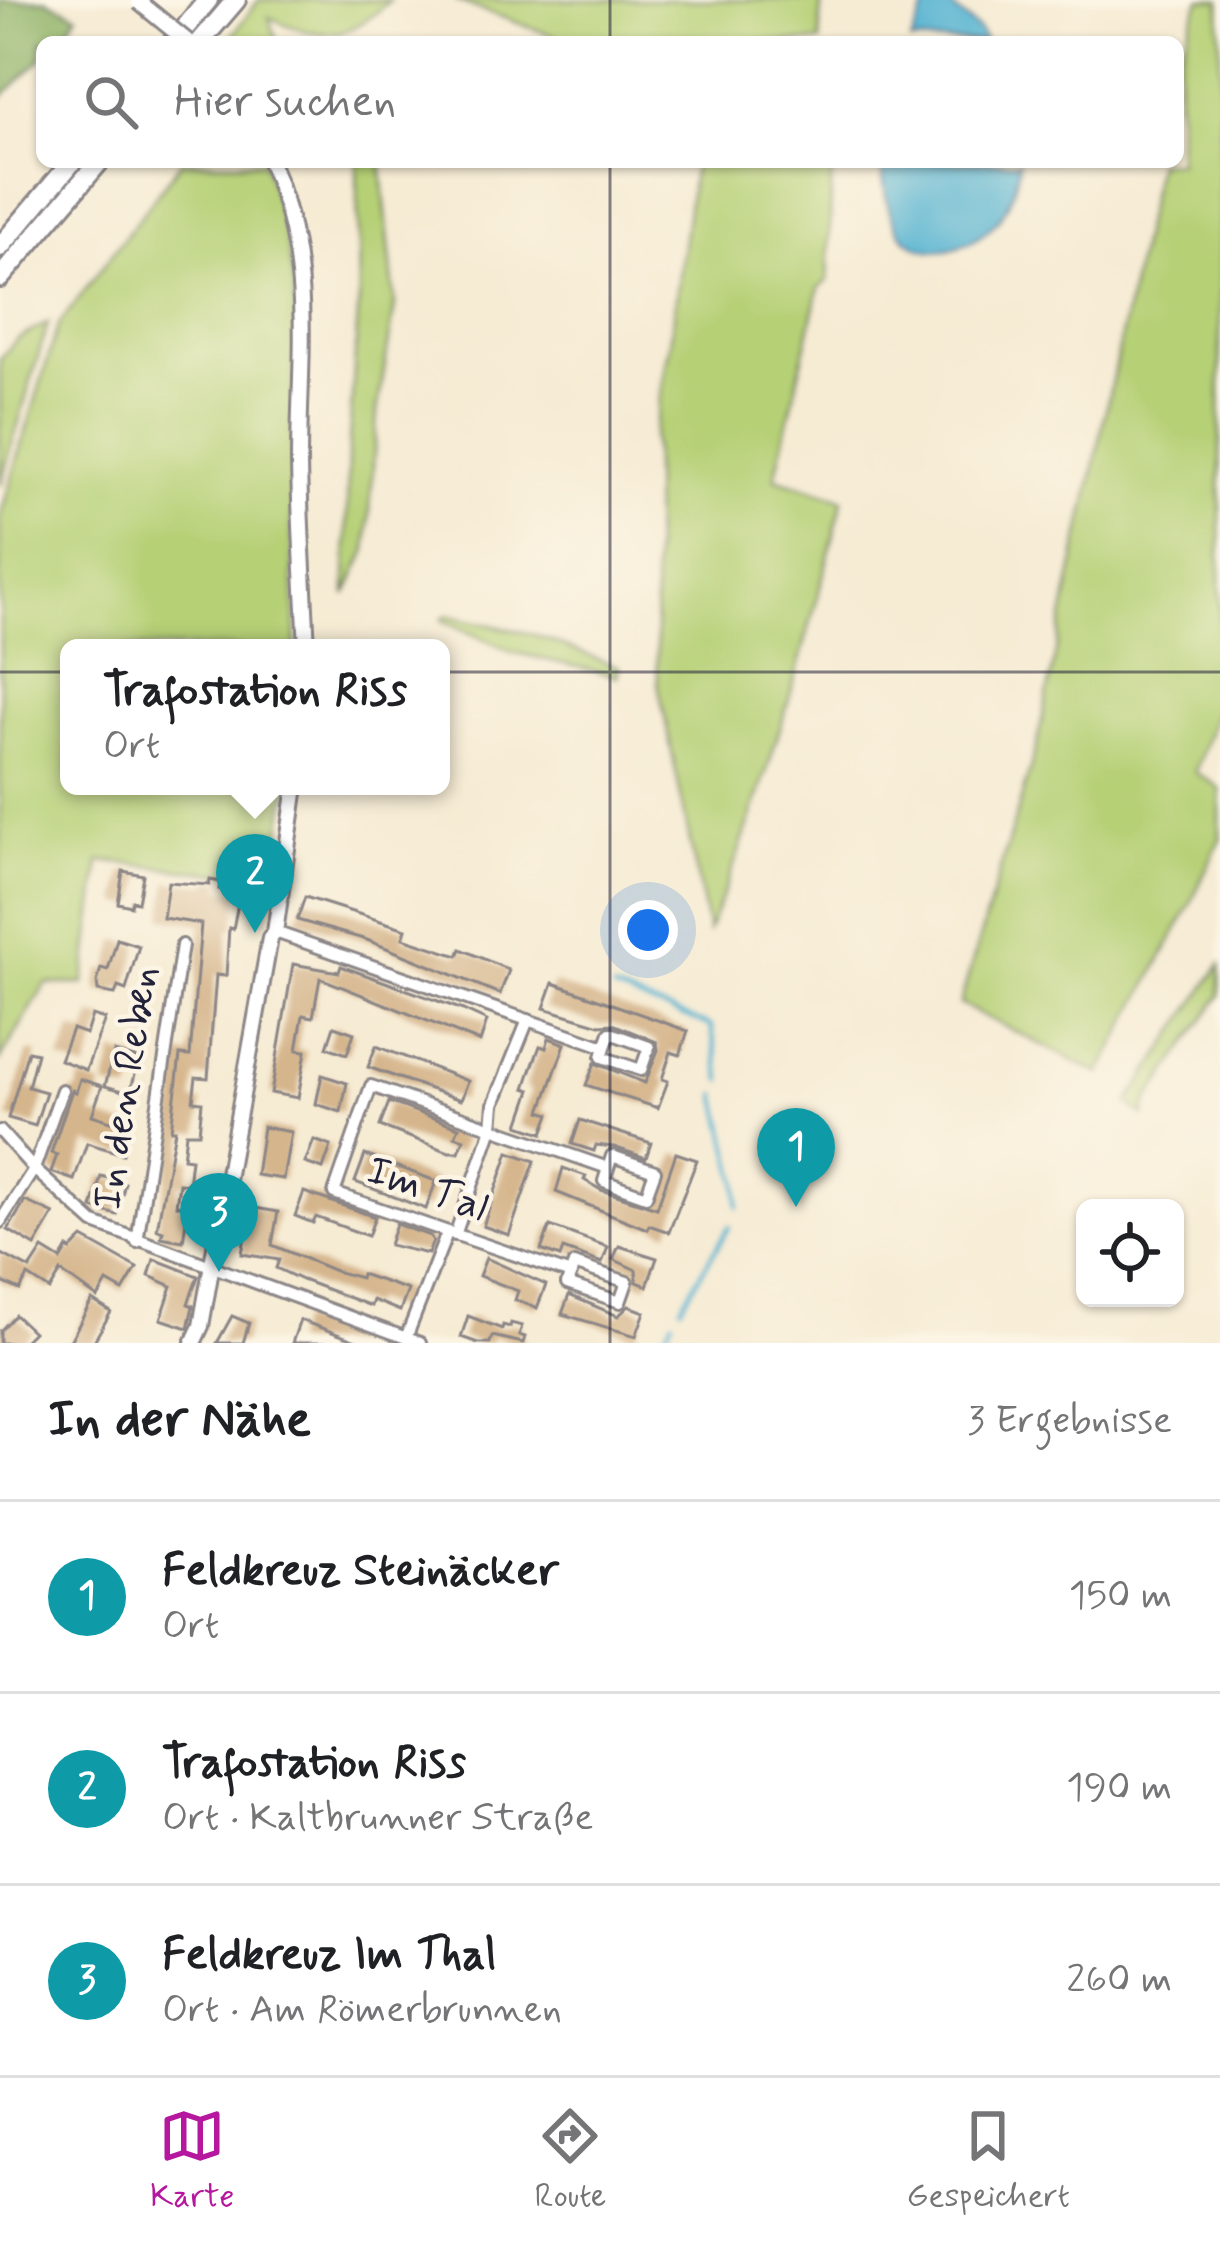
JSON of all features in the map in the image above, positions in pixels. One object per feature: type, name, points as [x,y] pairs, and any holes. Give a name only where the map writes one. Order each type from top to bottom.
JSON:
[{"type":"highway","points":[[178,36],[208,0]]},
{"type":"highway","points":[[205,36],[236,0]]},
{"type":"highway","points":[[0,247],[67,168]]},
{"type":"highway","points":[[0,278],[95,168]]},
{"type":"street","points":[[138,1],[181,36]]},
{"type":"street","points":[[273,168],[287,200],[304,317],[299,461],[307,639]]},
{"type":"street","points":[[193,1343],[201,1325],[270,938],[275,932],[295,795]]},
{"type":"street","points":[[275,932],[605,1047]]},
{"type":"street","name":"In den Reben","points":[[137,1242],[182,945]]},
{"type":"street","points":[[406,1338],[492,1128],[494,1104],[528,1020]]},
{"type":"street","name":"Im Tal","points":[[571,1274],[334,1193],[371,1086],[608,1168]]},
{"type":"street","points":[[0,1222],[34,1169],[62,1090]]},
{"type":"street","points":[[0,1131],[94,1223],[420,1343]]},
{"type":"street","name":"Im Tal","points":[[612,1156],[655,1171],[646,1196],[604,1181],[608,1168],[612,1156]]},
{"type":"street","name":"Im Tal","points":[[574,1264],[627,1282],[620,1302],[567,1284],[571,1274],[574,1264]]},
{"type":"green space","points":[[0,0],[47,0],[77,15],[65,36],[36,36],[36,64],[0,99]]},
{"type":"green space","points":[[259,0],[390,0],[347,30],[318,33],[269,17],[275,36],[232,36]]},
{"type":"green space","points":[[454,0],[821,0],[820,36],[554,36]]},
{"type":"green space","points":[[1200,0],[1220,0],[1220,701],[1195,772],[1220,788],[1220,839],[1100,1074],[960,1004],[1036,749],[1156,168],[1184,168],[1184,43]]},
{"type":"green space","points":[[176,168],[265,168],[286,240],[295,311],[296,639],[60,639],[60,795],[287,795],[273,879],[100,861],[84,984],[46,984],[0,1060],[0,517],[58,326]]},
{"type":"green space","points":[[357,168],[382,168],[395,305],[377,412],[367,550],[346,595],[348,455],[359,299]]},
{"type":"green space","points":[[693,168],[832,168],[828,280],[819,288],[775,478],[843,499],[783,718],[708,931],[658,683],[653,438]]},
{"type":"green space","points":[[48,323],[0,486],[0,359],[17,339]]},
{"type":"green space","points":[[446,615],[532,634],[619,667],[617,676],[512,652],[442,620]]},
{"type":"green space","points":[[1220,965],[1220,996],[1148,1101],[1144,1116],[1128,1103]]},
{"type":"water","points":[[928,0],[944,0],[982,36],[913,36]]},
{"type":"water","points":[[882,168],[1018,168],[1005,211],[981,236],[954,248],[927,250],[914,245],[892,219]]},
{"type":"building","points":[[123,871],[143,875],[138,902],[132,901],[131,906],[118,903]]},
{"type":"building","points":[[210,880],[221,882],[219,889],[240,893],[233,929],[229,928],[226,976],[216,975],[208,1078],[196,1077],[193,1101],[202,1102],[199,1133],[186,1133],[183,1158],[191,1159],[188,1184],[179,1183],[176,1205],[188,1207],[183,1241],[161,1237],[163,1231],[157,1229],[175,1130],[171,1130],[180,1055],[190,1056],[201,924],[163,918],[168,882],[209,885]]},
{"type":"building","points":[[305,897],[406,929],[403,938],[458,956],[461,949],[509,970],[500,994],[367,940],[297,920]]},
{"type":"building","points":[[117,939],[139,946],[126,990],[118,987],[115,994],[98,991],[101,968],[108,970]]},
{"type":"building","points":[[293,964],[339,972],[341,966],[463,1010],[487,1021],[480,1042],[320,978],[313,1017],[303,1015],[297,1050],[306,1051],[298,1098],[271,1093]]},
{"type":"building","points":[[553,983],[688,1031],[680,1055],[671,1052],[662,1079],[668,1081],[658,1108],[586,1085],[595,1063],[645,1083],[657,1042],[613,1024],[600,1025],[544,1008]]},
{"type":"building","points":[[92,1015],[105,1019],[86,1070],[60,1060],[72,1029],[86,1034]]},
{"type":"building","points":[[334,1026],[354,1033],[347,1054],[327,1047]]},
{"type":"building","points":[[549,1038],[565,1044],[541,1111],[550,1114],[543,1133],[519,1125],[531,1090],[525,1088],[530,1073],[540,1046],[546,1048]]},
{"type":"building","points":[[376,1046],[468,1081],[461,1100],[368,1067]]},
{"type":"building","points":[[28,1051],[37,1053],[28,1087],[46,1092],[35,1126],[8,1118]]},
{"type":"building","points":[[114,1052],[139,1059],[130,1093],[105,1086]]},
{"type":"building","points":[[322,1075],[347,1083],[341,1112],[316,1104]]},
{"type":"building","points":[[80,1079],[102,1086],[92,1115],[130,1127],[123,1154],[87,1143],[74,1180],[51,1172],[57,1155],[51,1153]]},
{"type":"building","points":[[389,1102],[459,1127],[455,1136],[464,1139],[459,1152],[380,1126]]},
{"type":"building","points":[[580,1120],[651,1143],[646,1158],[614,1147],[596,1145],[594,1151],[572,1144]]},
{"type":"building","points":[[263,1127],[291,1132],[283,1179],[256,1175]]},
{"type":"building","points":[[314,1140],[331,1146],[323,1169],[305,1163]]},
{"type":"building","points":[[509,1152],[535,1161],[509,1235],[483,1226]]},
{"type":"building","points":[[676,1153],[697,1160],[669,1232],[649,1225],[647,1229],[556,1192],[563,1168],[586,1176],[584,1180],[601,1190],[657,1208]]},
{"type":"building","points":[[365,1155],[436,1181],[426,1209],[355,1182]]},
{"type":"building","points":[[101,1176],[125,1183],[117,1215],[92,1208]]},
{"type":"building","points":[[304,1192],[375,1217],[368,1236],[316,1217],[313,1223],[295,1216]]},
{"type":"building","points":[[25,1201],[54,1214],[35,1246],[8,1230]]},
{"type":"building","points":[[250,1207],[278,1212],[272,1245],[335,1271],[360,1278],[361,1274],[408,1290],[400,1311],[373,1300],[371,1306],[302,1280],[276,1268],[279,1260],[242,1254]]},
{"type":"building","points":[[396,1224],[430,1236],[428,1254],[389,1245]]},
{"type":"building","points":[[550,1226],[608,1247],[602,1263],[563,1249],[560,1257],[541,1250]]},
{"type":"building","points":[[83,1238],[137,1268],[123,1291],[107,1282],[98,1298],[61,1272],[50,1290],[28,1276],[20,1290],[0,1281],[0,1253],[30,1269],[43,1249],[61,1260]]},
{"type":"building","points":[[619,1246],[657,1258],[647,1286],[637,1282],[636,1270],[613,1259]]},
{"type":"building","points":[[486,1258],[546,1285],[537,1308],[515,1300],[518,1291],[479,1276]]},
{"type":"building","points":[[154,1259],[198,1276],[188,1304],[193,1306],[188,1328],[161,1319],[172,1286],[149,1276]]},
{"type":"building","points":[[569,1295],[618,1316],[629,1306],[645,1312],[636,1336],[562,1314]]},
{"type":"building","points":[[92,1300],[111,1312],[93,1343],[69,1343]]},
{"type":"building","points":[[15,1315],[33,1332],[22,1343],[0,1343],[0,1331]]},
{"type":"building","points":[[232,1316],[249,1323],[243,1343],[217,1343]]},
{"type":"building","points":[[468,1316],[502,1329],[511,1323],[522,1326],[523,1343],[492,1336],[490,1343],[478,1343],[461,1337]]},
{"type":"building","points":[[300,1320],[359,1342],[292,1343]]},
{"type":"waterway","points":[[614,990],[711,1026],[722,1080]]},
{"type":"waterway","points":[[717,1094],[738,1184],[738,1207]]},
{"type":"waterway","points":[[681,1306],[729,1227]]},
{"type":"waterway","points":[[660,1343],[673,1320]]},
{"type":"place","name":"Trafostation Riss","points":[[255,933]]},
{"type":"place","name":"Feldkreuz Steinäcker","points":[[796,1207]]},
{"type":"place","name":"Feldkreuz Im Thal","points":[[219,1272]]}]
